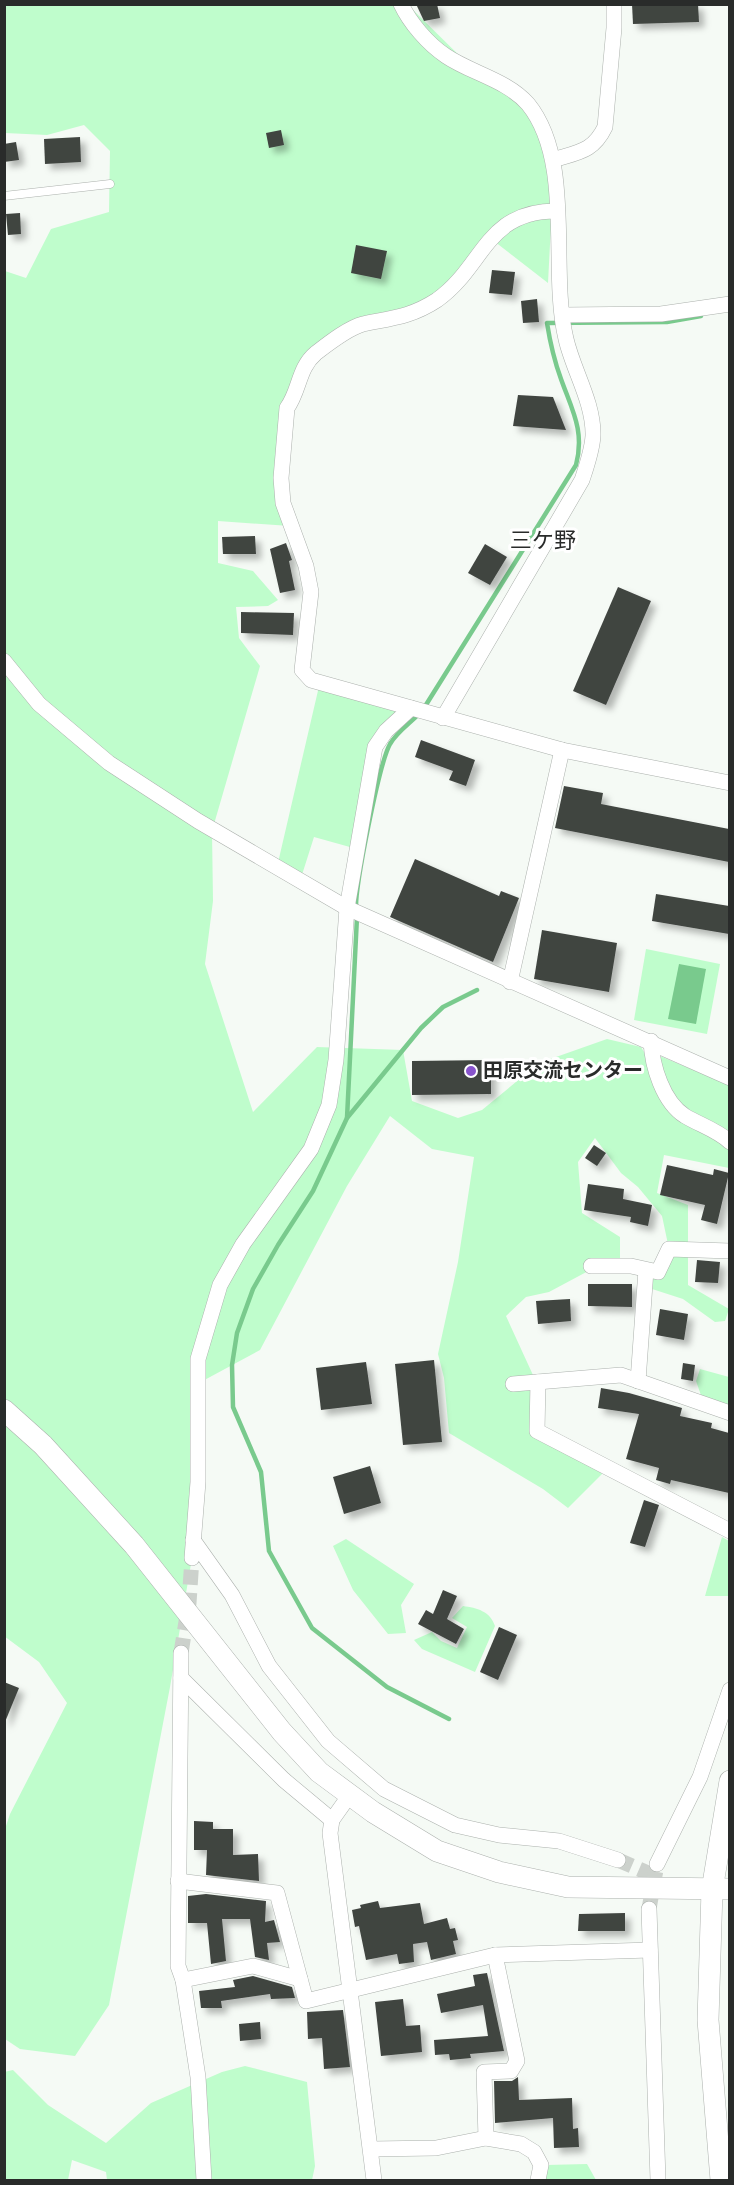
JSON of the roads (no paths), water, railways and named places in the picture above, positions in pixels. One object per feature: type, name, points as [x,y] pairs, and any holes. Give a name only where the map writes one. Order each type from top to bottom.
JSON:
[{"type":"street","points":[[401,4],[422,34],[446,56],[504,86],[527,103],[544,128],[553,160],[566,339],[587,403],[593,434],[590,456],[582,480],[443,718]]},
{"type":"street","points":[[553,160],[589,148],[598,140],[605,127],[614,4]]},
{"type":"street","points":[[556,212],[534,211],[520,216],[490,238],[454,286],[436,300],[405,317],[361,325],[314,354],[302,368],[293,399],[287,408],[281,478],[283,503],[306,566],[311,592],[302,670],[311,680],[562,750],[729,783]]},
{"type":"street","points":[[563,315],[661,314],[729,303]]},
{"type":"street","points":[[4,661],[39,704],[109,763],[198,821],[347,908],[510,982],[651,1041],[729,1078]]},
{"type":"street","points":[[192,1558],[199,1432],[197,1372],[203,1340],[220,1285],[243,1244],[311,1149],[329,1106],[336,1059],[347,908],[375,747],[386,731],[411,708]]},
{"type":"street","points":[[510,982],[562,750]]},
{"type":"street","points":[[651,1041],[651,1057],[664,1092],[682,1114],[729,1142]]},
{"type":"street","points":[[591,1266],[631,1266],[658,1272],[669,1249],[729,1251]]},
{"type":"street","points":[[638,1381],[646,1270]]},
{"type":"street","points":[[513,1384],[621,1375],[729,1413]]},
{"type":"street","points":[[538,1382],[537,1431],[729,1531]]},
{"type":"street","points":[[4,1410],[43,1445],[134,1545],[282,1732],[320,1772],[349,1796],[437,1851],[499,1872],[568,1887],[721,1889]]},
{"type":"street","points":[[193,1540],[232,1595],[269,1666],[328,1741],[384,1789],[455,1825],[499,1835],[559,1841],[618,1860]]},
{"type":"street","points":[[181,1653],[178,1966],[183,1980],[198,2077],[204,2181]]},
{"type":"street","points":[[181,1678],[284,1780],[332,1820]]},
{"type":"street","points":[[657,1864],[700,1777],[729,1690]]},
{"type":"street","points":[[720,2181],[708,2020],[729,1781]]},
{"type":"street","points":[[349,1796],[332,1820],[330,1833],[372,2149],[374,2181]]},
{"type":"street","points":[[178,1881],[277,1893],[306,2001],[495,1955],[650,1950]]},
{"type":"street","points":[[649,1909],[658,2181]]},
{"type":"street","points":[[486,2138],[484,2072],[511,2071],[517,2061],[495,1955]]},
{"type":"street","points":[[183,1980],[253,1966],[300,1979]]},
{"type":"street","points":[[372,2149],[436,2148],[486,2138],[521,2144],[534,2152],[541,2165],[538,2181]]},
{"type":"lane","points":[[4,196],[110,184]]},
{"type":"waterway","points":[[424,708],[576,465],[579,442],[576,421],[556,365],[547,323],[667,322],[701,316]]},
{"type":"waterway","points":[[356,909],[368,825],[385,756],[393,740],[419,714]]},
{"type":"waterway","points":[[347,1118],[357,917]]},
{"type":"waterway","points":[[449,1719],[387,1687],[312,1628],[269,1551],[261,1472],[233,1407],[232,1365],[237,1333],[253,1289],[313,1191],[347,1118],[421,1028],[443,1007],[477,990]]},
{"type":"tunnel","points":[[181,1653],[189,1603],[192,1558]]},
{"type":"tunnel","points":[[618,1860],[655,1876]]},
{"type":"tunnel","points":[[649,1909],[657,1864]]},
{"type":"place","name":"田原交流センター","points":[[471,1071]]},
{"type":"district","name":"三ケ野","points":[[543,541]]}]
